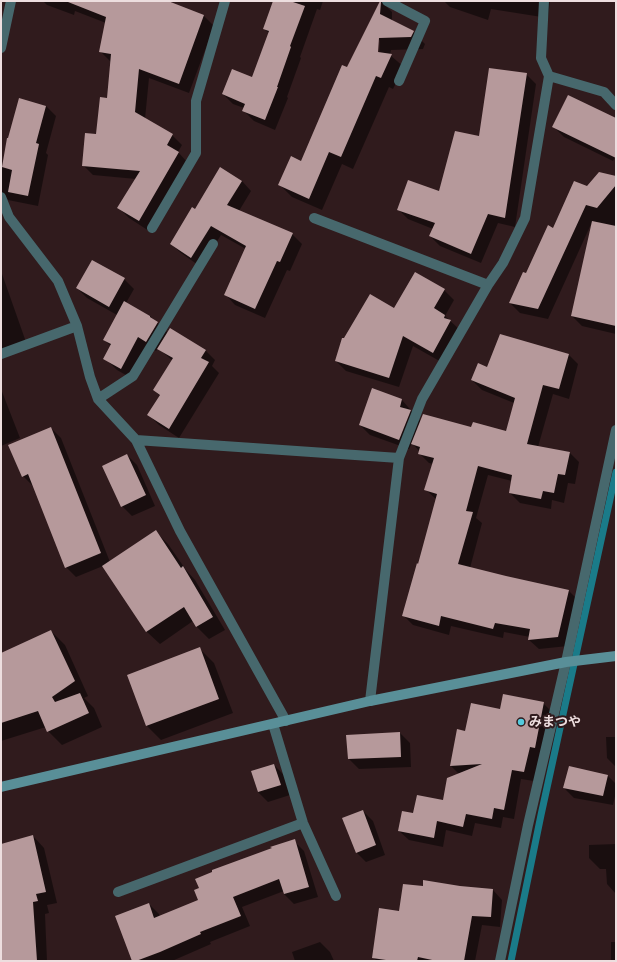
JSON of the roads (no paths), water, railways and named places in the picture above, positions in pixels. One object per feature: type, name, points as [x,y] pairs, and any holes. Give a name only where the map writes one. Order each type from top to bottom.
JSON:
[{"type":"street","points":[[1,48],[11,1]]},
{"type":"street","points":[[152,228],[196,154],[196,101],[225,1]]},
{"type":"street","points":[[387,1],[425,21],[399,81]]},
{"type":"street","points":[[370,701],[399,458],[422,399],[503,263],[525,218],[549,76],[541,58],[544,1]]},
{"type":"street","points":[[549,76],[604,92],[616,105]]},
{"type":"street","points":[[1,197],[8,217],[58,281],[77,326],[90,377],[98,399],[136,440],[180,531],[286,721]]},
{"type":"street","points":[[314,218],[488,286]]},
{"type":"street","points":[[98,399],[133,376],[213,244]]},
{"type":"street","points":[[1,354],[77,326]]},
{"type":"street","points":[[500,961],[528,825],[566,662],[616,430]]},
{"type":"street","points":[[136,440],[399,458]]},
{"type":"street","points":[[1,786],[370,701],[566,662],[616,656]]},
{"type":"street","points":[[273,724],[303,824],[336,896]]},
{"type":"street","points":[[118,892],[303,824]]},
{"type":"waterway","points":[[511,961],[541,815],[616,472]]},
{"type":"place","name":"みまつや","points":[[521,722]]}]
